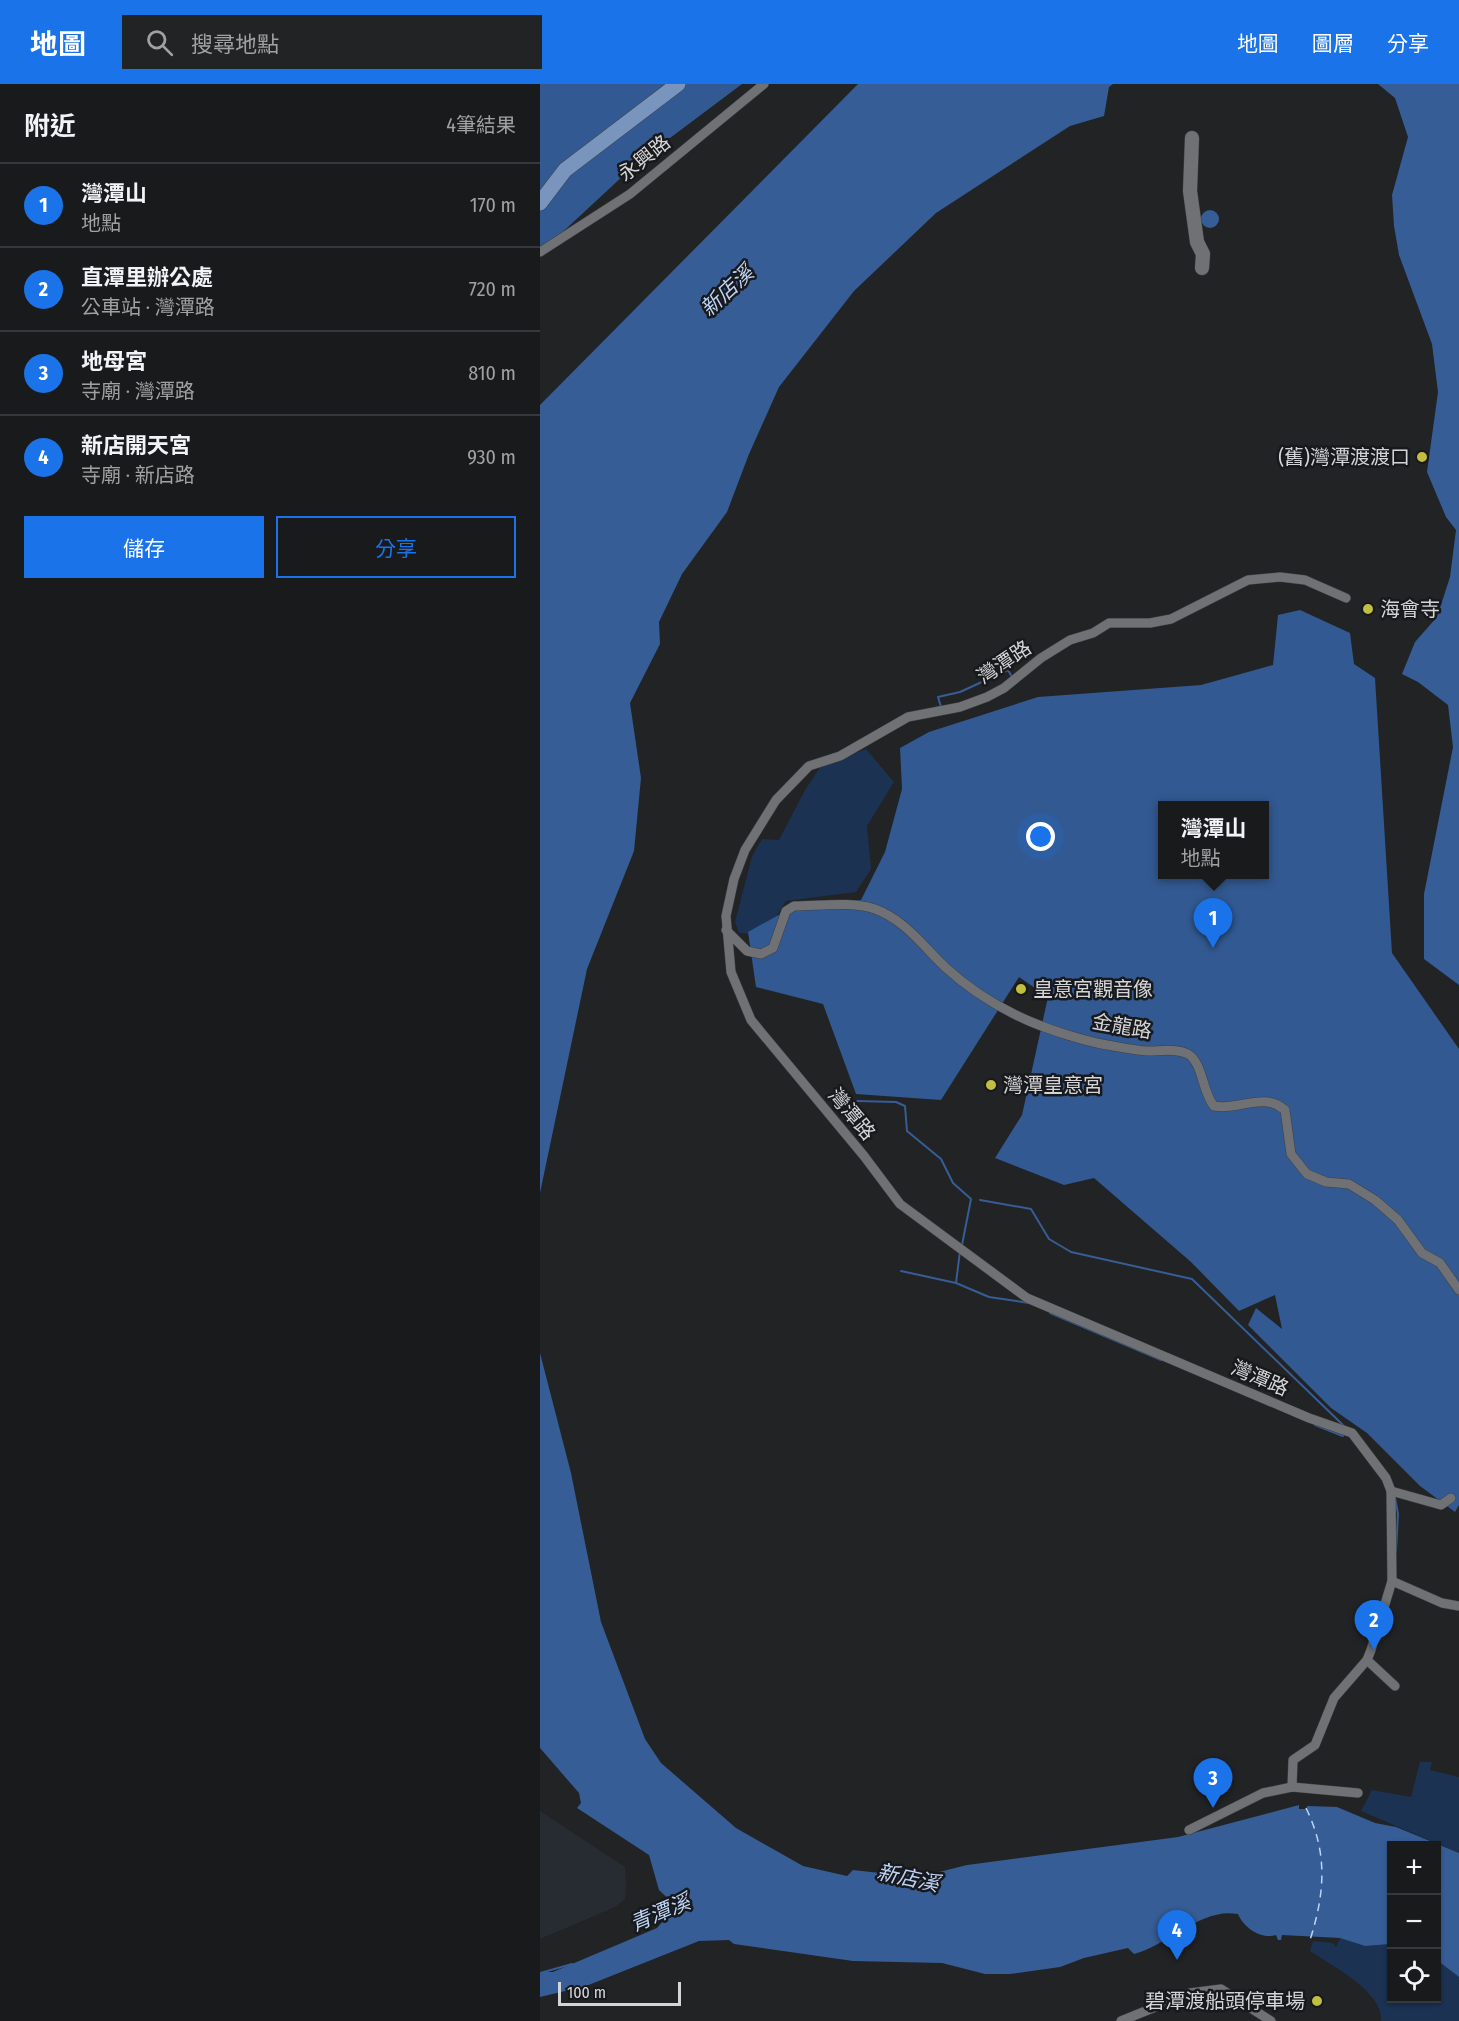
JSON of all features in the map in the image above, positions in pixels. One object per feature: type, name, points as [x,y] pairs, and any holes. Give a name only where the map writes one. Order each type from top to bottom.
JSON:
[{"type":"main road","points":[[540,203],[565,170],[678,84]]},
{"type":"street","name":"永興路","points":[[540,252],[630,194],[764,84]]},
{"type":"street","points":[[1192,138],[1190,190],[1197,242],[1203,254],[1202,268]]},
{"type":"street","name":"灣潭路","points":[[1292,1788],[1293,1760],[1316,1745],[1334,1698],[1367,1660],[1392,1581],[1391,1491],[1386,1478],[1352,1433],[1309,1418],[1027,1298],[900,1204],[864,1156],[751,1020],[731,972],[726,916],[734,879],[745,850],[776,800],[809,766],[840,756],[908,717],[960,707],[987,698],[1004,688],[1041,658],[1070,640],[1093,633],[1109,623],[1150,623],[1171,619],[1248,580],[1280,578],[1305,580],[1346,598]]},
{"type":"street","name":"金龍路","points":[[726,930],[747,951],[761,954],[773,948],[786,911],[794,906],[855,905],[876,909],[909,929],[944,967],[994,1004],[1030,1021],[1104,1045],[1145,1051],[1179,1051],[1189,1055],[1197,1065],[1204,1091],[1214,1106],[1232,1107],[1262,1100],[1277,1103],[1285,1110],[1291,1154],[1307,1174],[1326,1182],[1349,1184],[1375,1200],[1398,1220],[1422,1253],[1440,1263],[1459,1290]]},
{"type":"street","points":[[1391,1491],[1441,1505],[1451,1498]]},
{"type":"street","points":[[1392,1581],[1433,1600],[1459,1606]]},
{"type":"street","points":[[1367,1660],[1395,1686]]},
{"type":"street","points":[[1189,1830],[1263,1793],[1292,1788],[1358,1793]]},
{"type":"street","points":[[1121,2021],[1190,1993],[1221,1989],[1271,2021]]},
{"type":"shaded area","points":[[540,84],[742,84],[638,162],[540,253]]},
{"type":"shaded area","points":[[1300,610],[1350,633],[1354,664],[1375,678],[1392,953],[1459,1049],[1459,1505],[1455,1512],[1420,1486],[1367,1433],[1331,1408],[1248,1325],[1256,1308],[1282,1329],[1275,1295],[1239,1311],[1191,1262],[1094,1178],[1064,1185],[995,1158],[1022,1115],[1048,997],[1019,977],[941,1100],[856,1094],[823,1004],[756,987],[748,932],[802,902],[861,900],[885,852],[902,789],[900,748],[929,732],[1038,697],[1201,685],[1273,665],[1278,615]]},
{"type":"shaded area","points":[[866,749],[894,782],[867,826],[871,869],[856,892],[786,901],[765,935],[739,933],[735,922],[752,856],[762,839],[779,840],[805,790],[821,766]]},
{"type":"shaded area","points":[[1420,1762],[1432,1762],[1430,1770],[1459,1777],[1459,1853],[1441,1845],[1441,1841],[1431,1841],[1361,1811],[1372,1790],[1411,1797]]},
{"type":"shaded area","points":[[540,1811],[625,1867],[626,1887],[625,1899],[615,1907],[540,1939]]},
{"type":"shaded area","points":[[1340,1938],[1365,1946],[1387,1944],[1387,2003],[1441,2003],[1441,1963],[1459,1977],[1459,2021],[1381,2021],[1374,2000],[1365,1990],[1343,1972],[1310,1951],[1313,1941],[1333,1943],[1336,1947]]},
{"type":"water","name":"新店溪","points":[[858,84],[1113,84],[1109,87],[1104,116],[1070,126],[936,213],[854,291],[779,387],[749,454],[727,512],[682,574],[659,622],[660,644],[630,703],[641,778],[634,851],[587,969],[540,1193],[540,405]]},
{"type":"water","points":[[1378,84],[1459,84],[1459,985],[1424,959],[1424,894],[1453,747],[1448,705],[1418,682],[1402,674],[1415,642],[1437,617],[1450,577],[1456,530],[1446,517],[1427,472],[1438,392],[1432,344],[1399,255],[1394,226],[1392,195],[1408,137],[1395,98]]},
{"type":"water","points":[[1210,210],[1216,213],[1219,219],[1216,225],[1210,228],[1204,225],[1201,219],[1204,213]]},
{"type":"water","name":"新店溪","points":[[540,1353],[571,1473],[601,1622],[645,1739],[661,1763],[736,1828],[803,1866],[847,1876],[853,1870],[889,1874],[908,1870],[931,1874],[967,1865],[1178,1837],[1299,1805],[1299,1809],[1307,1809],[1307,1806],[1337,1807],[1375,1823],[1396,1827],[1430,1841],[1387,1841],[1387,1944],[1365,1946],[1340,1938],[1282,1935],[1281,1940],[1278,1940],[1276,1935],[1264,1936],[1248,1928],[1238,1914],[1225,1913],[1198,1921],[1160,1943],[1134,1954],[1128,1948],[1084,1958],[1060,1967],[1010,1974],[985,1974],[942,1963],[853,1961],[734,1944],[729,1940],[699,1941],[586,1986],[540,1997],[540,1972],[553,1972],[657,1928],[676,1906],[659,1890],[649,1855],[577,1808],[581,1803],[579,1793],[540,1748]]},
{"type":"water","points":[[1441,1846],[1459,1853],[1459,1977],[1441,1963]]},
{"type":"waterway","points":[[941,707],[938,697],[960,692],[1008,670],[1012,677]]},
{"type":"waterway","points":[[857,1101],[896,1102],[905,1106],[907,1131],[941,1159],[953,1183],[971,1199],[962,1245]]},
{"type":"waterway","points":[[980,1200],[1031,1209],[1049,1239],[1071,1252],[1192,1279],[1344,1426]]},
{"type":"waterway","points":[[956,1283],[960,1251]]},
{"type":"waterway","points":[[901,1271],[956,1283],[989,1297],[1029,1303]]},
{"type":"waterway","points":[[1050,1313],[1161,1360]]},
{"type":"waterway","points":[[1315,1425],[1343,1436]]},
{"type":"waterway","points":[[1395,1498],[1398,1514],[1396,1551]]},
{"type":"waterway","name":"青潭溪","points":[[540,1973],[572,1964]]},
{"type":"ferry route","points":[[1306,1808],[1318,1841],[1322,1873],[1319,1906],[1310,1940]]},
{"type":"place","name":"(舊)灣潭渡渡口","points":[[1422,457]]},
{"type":"place","name":"海會寺","points":[[1368,609]]},
{"type":"place","name":"灣潭山","points":[[1213,948]]},
{"type":"place","name":"皇意宮觀音像","points":[[1021,989]]},
{"type":"place","name":"灣潭皇意宮","points":[[991,1085]]},
{"type":"place","name":"直潭里辦公處","points":[[1374,1650]]},
{"type":"place","name":"地母宮","points":[[1213,1808]]},
{"type":"place","name":"新店開天宮","points":[[1177,1960]]},
{"type":"place","name":"碧潭渡船頭停車場","points":[[1317,2001]]}]
